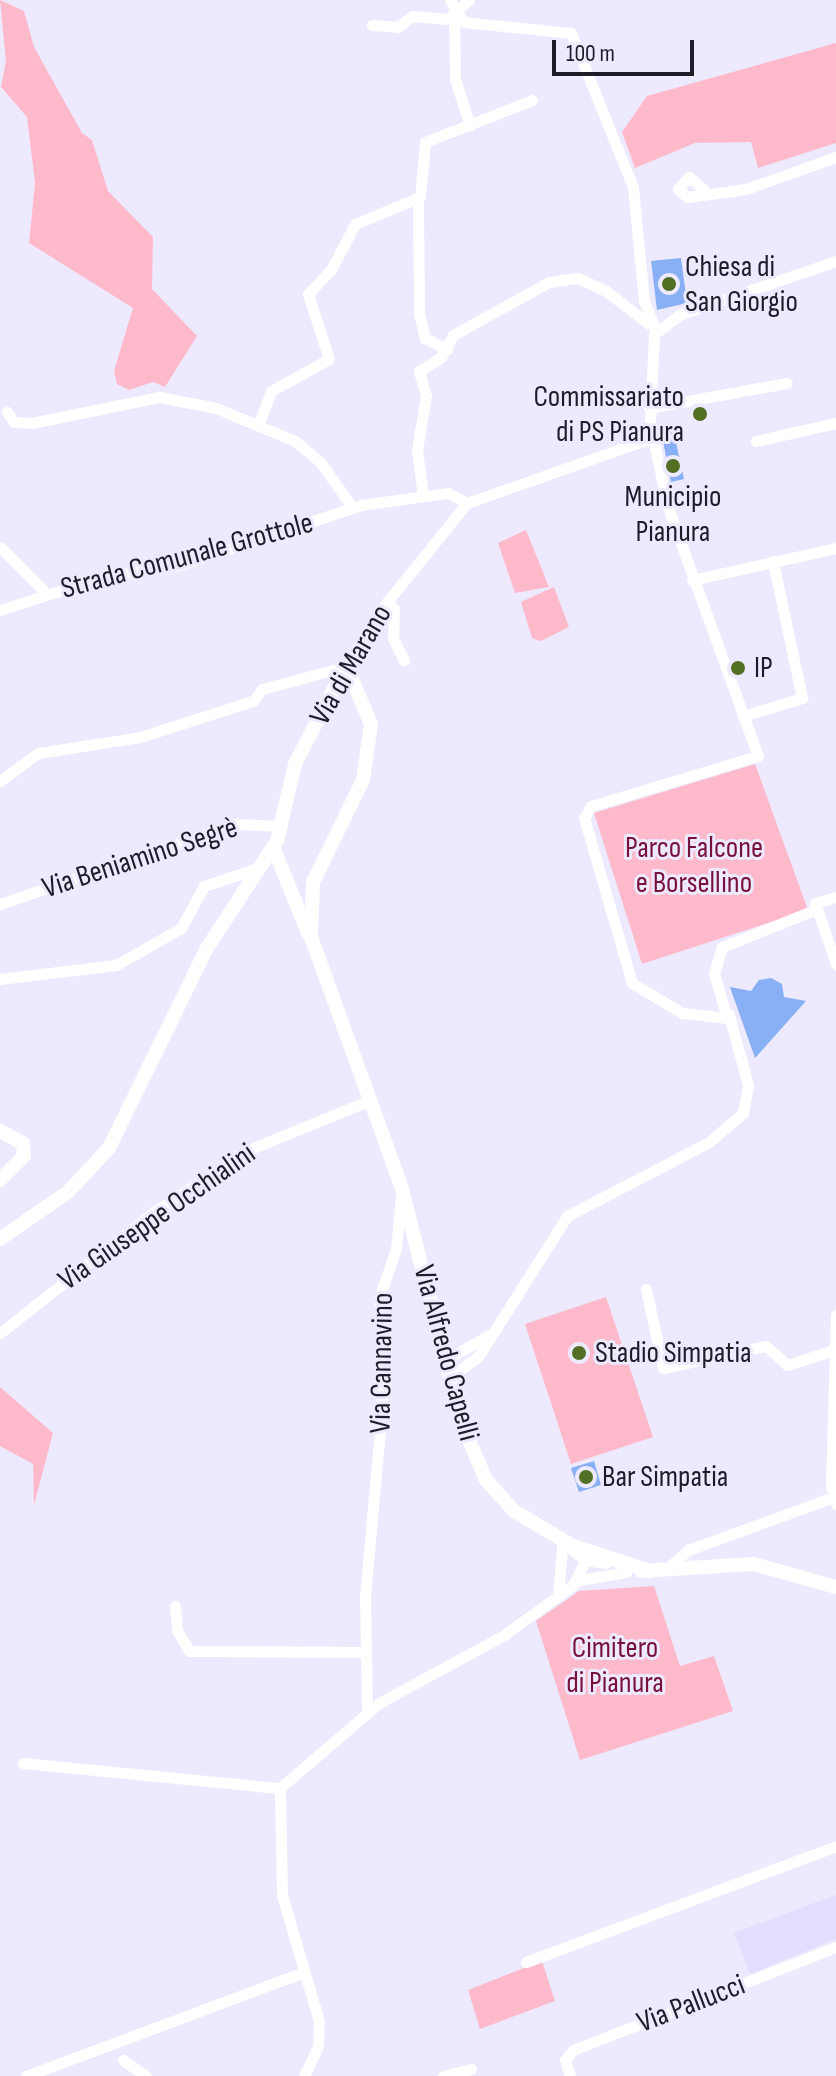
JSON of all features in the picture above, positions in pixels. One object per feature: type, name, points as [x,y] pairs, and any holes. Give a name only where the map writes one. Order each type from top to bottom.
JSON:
[{"type":"street","points":[[450,0],[454,13],[455,79],[470,126]]},
{"type":"street","points":[[372,25],[398,27],[410,16],[447,19],[469,0]]},
{"type":"street","points":[[454,13],[467,23],[570,32],[633,187],[647,315],[656,330],[649,408],[652,438],[692,580],[758,756],[589,807],[584,818],[632,983],[646,997],[690,1015],[724,1015]]},
{"type":"street","points":[[447,349],[427,340],[421,323],[418,198],[423,145],[532,100]]},
{"type":"street","points":[[704,190],[746,189],[836,157]]},
{"type":"street","points":[[259,423],[271,391],[329,359],[330,345],[308,294],[332,268],[355,224],[418,198]]},
{"type":"street","points":[[656,330],[681,314],[836,261]]},
{"type":"street","points":[[423,496],[417,450],[426,396],[419,370],[447,349],[453,335],[549,282],[588,281],[656,330]]},
{"type":"street","points":[[649,408],[787,383]]},
{"type":"street","points":[[7,412],[14,422],[32,423],[159,397],[259,423],[311,454],[352,507]]},
{"type":"street","points":[[756,441],[836,423]]},
{"type":"street","points":[[467,503],[652,438]]},
{"type":"street","name":"Strada Comunale Grottole","points":[[0,610],[123,572],[180,565],[352,507],[448,493],[467,503]]},
{"type":"street","name":"Via di Marano","points":[[0,1239],[91,1173],[109,1148],[207,948],[273,847],[282,826],[295,764],[345,666],[387,602],[467,503]]},
{"type":"street","points":[[0,547],[47,594]]},
{"type":"street","points":[[692,580],[836,548]]},
{"type":"street","points":[[743,716],[802,698],[773,561]]},
{"type":"street","points":[[387,602],[394,609],[393,640],[404,661]]},
{"type":"street","points":[[0,781],[44,751],[140,737],[253,701],[262,689],[345,666]]},
{"type":"street","name":"Via Cannavino","points":[[311,937],[313,882],[363,780],[371,724],[345,666]]},
{"type":"street","name":"Via Beniamino Segrè","points":[[0,904],[235,824],[282,826]]},
{"type":"street","name":"Via Cannavino","points":[[273,847],[311,937],[402,1189],[396,1249],[379,1298],[381,1421],[364,1652],[367,1710]]},
{"type":"street","points":[[0,979],[116,965],[181,928],[204,886],[261,867]]},
{"type":"street","points":[[450,1377],[478,1357],[567,1216],[709,1142],[743,1113],[748,1085],[724,1015],[714,973],[722,947],[836,897]]},
{"type":"street","points":[[816,906],[836,964]]},
{"type":"street","name":"Via Giuseppe Occhialini","points":[[0,1333],[144,1219],[248,1150],[368,1101]]},
{"type":"street","points":[[0,1131],[23,1143],[24,1156],[0,1180]]},
{"type":"street","name":"Via Alfredo Capelli","points":[[402,1189],[463,1429],[486,1480],[514,1511],[586,1560],[650,1571],[764,1565],[836,1587]]},
{"type":"street","points":[[646,1289],[663,1368],[766,1346],[790,1365],[834,1350]]},
{"type":"street","points":[[668,1568],[688,1550],[835,1499],[836,1315]]},
{"type":"street","points":[[447,1359],[490,1335]]},
{"type":"street","points":[[558,1541],[558,1596]]},
{"type":"street","name":"Via Alfredo Capelli","points":[[558,1541],[626,1568]]},
{"type":"street","points":[[578,1582],[586,1560]]},
{"type":"street","points":[[23,1763],[280,1788],[367,1710],[504,1635],[578,1582],[626,1568]]},
{"type":"street","points":[[175,1606],[177,1630],[189,1651],[364,1652]]},
{"type":"street","points":[[280,1788],[279,1877],[319,2032],[304,2076]]},
{"type":"street","points":[[526,1962],[836,1846]]},
{"type":"street","name":"Via Pallucci","points":[[570,2076],[565,2060],[573,2050],[836,1947]]},
{"type":"street","points":[[26,2076],[304,1972]]},
{"type":"street","points":[[123,2060],[146,2076]]},
{"type":"street","points":[[443,2076],[471,2069]]},
{"type":"shaded area","points":[[836,1895],[836,1939],[750,1974],[734,1933]]},
{"type":"green space","points":[[0,0],[24,11],[34,47],[82,133],[92,140],[108,191],[153,237],[152,289],[197,336],[165,387],[153,382],[129,390],[117,384],[114,371],[133,308],[29,243],[35,183],[27,117],[1,87],[6,61]]},
{"type":"green space","points":[[836,43],[836,143],[758,168],[751,142],[695,143],[635,168],[622,132],[647,96]]},
{"type":"green space","points":[[526,530],[549,587],[515,593],[498,543]]},
{"type":"green space","points":[[554,587],[569,627],[541,641],[532,638],[521,602]]},
{"type":"green space","name":"Parco Falcone e Borsellino","points":[[755,764],[808,910],[642,964],[594,813]]},
{"type":"green space","name":"Stadio Simpatia","points":[[606,1297],[653,1437],[571,1464],[525,1324]]},
{"type":"green space","points":[[0,1387],[53,1433],[34,1505],[33,1464],[0,1446]]},
{"type":"green space","name":"Cimitero di Pianura","points":[[654,1586],[680,1666],[714,1656],[733,1711],[580,1760],[536,1621],[579,1591]]},
{"type":"green space","points":[[542,1961],[555,2001],[480,2029],[468,1990]]},
{"type":"building","name":"Chiesa di San Giorgio","points":[[681,258],[687,303],[657,310],[651,261]]},
{"type":"building","points":[[673,429],[684,479],[671,482],[661,431]]},
{"type":"building","points":[[771,978],[782,984],[784,997],[806,1001],[755,1058],[730,987],[751,991],[759,980]]},
{"type":"building","name":"Bar Simpatia","points":[[594,1461],[601,1485],[579,1492],[571,1468]]},
{"type":"place","name":"Chiesa di San Giorgio","points":[[669,284]]},
{"type":"place","name":"Commissariato di PS Pianura","points":[[700,414]]},
{"type":"place","name":"Municipio Pianura","points":[[673,466]]},
{"type":"place","name":"IP","points":[[738,668]]},
{"type":"place","name":"Stadio Simpatia","points":[[579,1353]]},
{"type":"place","name":"Bar Simpatia","points":[[586,1477]]}]
